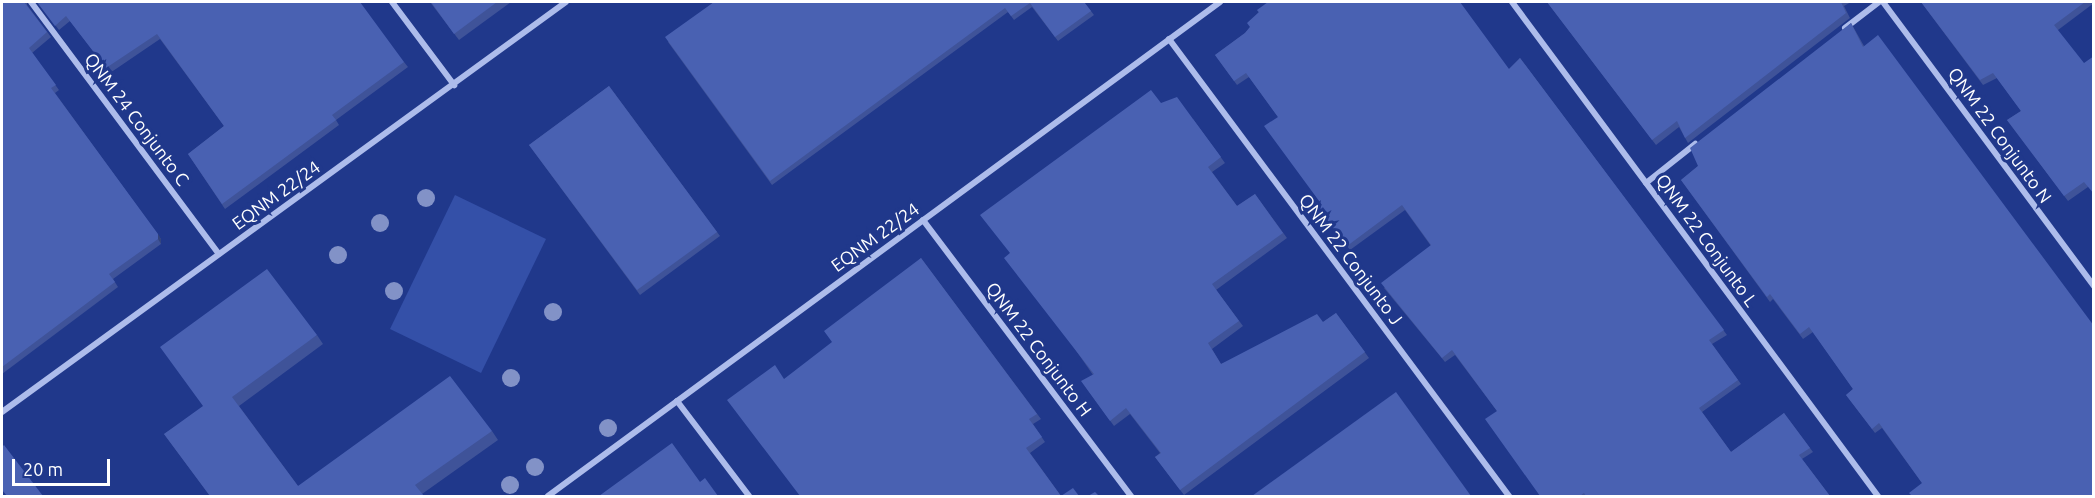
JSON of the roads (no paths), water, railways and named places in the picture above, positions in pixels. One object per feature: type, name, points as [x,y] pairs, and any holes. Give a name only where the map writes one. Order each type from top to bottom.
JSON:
[{"type":"street","name":"QNM 24 Conjunto C","points":[[31,2],[219,254]]},
{"type":"street","points":[[392,2],[454,86]]},
{"type":"street","name":"EQNM 22/24","points":[[2,412],[454,86],[566,2]]},
{"type":"street","name":"EQNM 22/24","points":[[548,496],[1220,2]]},
{"type":"street","name":"QNM 22 Conjunto L","points":[[1512,2],[1878,496]]},
{"type":"street","points":[[1842,30],[1881,2]]},
{"type":"street","name":"QNM 22 Conjunto N","points":[[1881,2],[2094,286]]},
{"type":"street","name":"QNM 22 Conjunto J","points":[[1169,39],[1509,496]]},
{"type":"street","points":[[1646,183],[1702,139]]},
{"type":"street","name":"QNM 22 Conjunto H","points":[[924,220],[1131,496]]},
{"type":"street","points":[[677,401],[749,496]]}]
